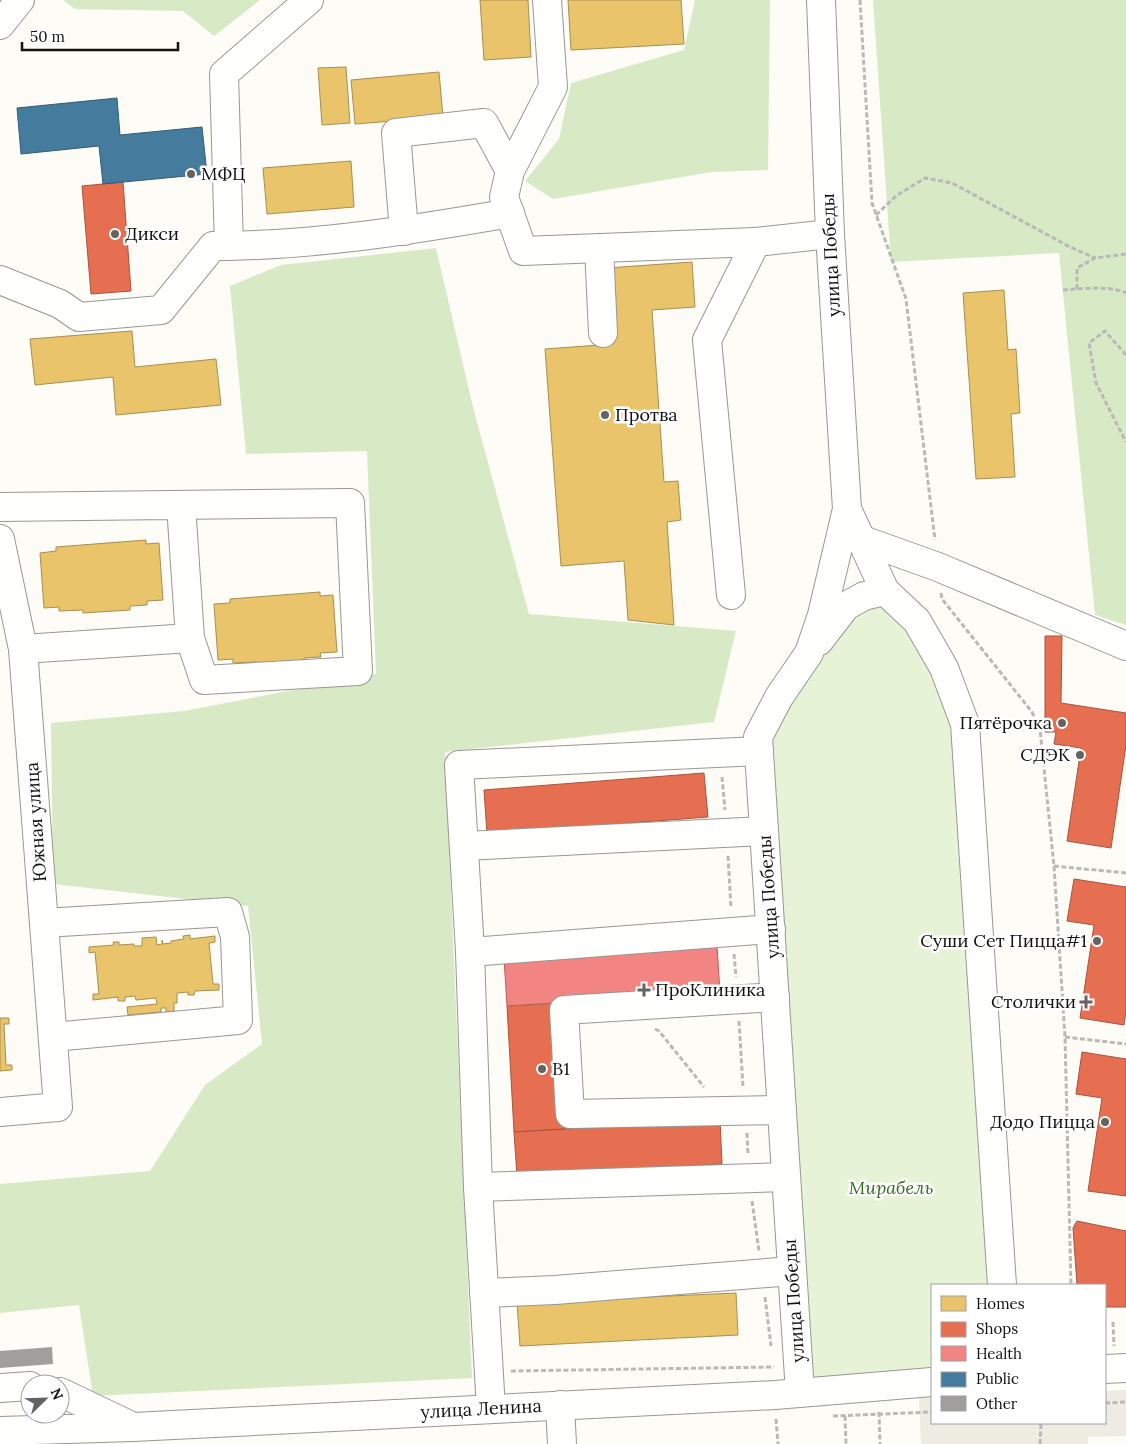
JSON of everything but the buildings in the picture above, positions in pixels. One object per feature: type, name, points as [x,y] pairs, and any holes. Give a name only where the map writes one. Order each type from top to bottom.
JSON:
[{"type":"street","points":[[0,25],[20,0]]},
{"type":"street","points":[[229,246],[224,74],[309,0]]},
{"type":"street","points":[[547,0],[553,87],[510,171],[504,197],[523,251],[756,242],[830,234]]},
{"type":"street","name":"улица Победы","points":[[800,1393],[758,737],[779,697],[809,653],[822,615],[847,510],[830,234],[821,0]]},
{"type":"street","points":[[404,231],[396,132],[484,122],[510,171]]},
{"type":"street","points":[[0,280],[60,304],[79,317],[161,310],[213,246],[309,241],[404,231],[510,213]]},
{"type":"street","points":[[731,595],[707,340],[756,242]]},
{"type":"street","points":[[599,248],[603,333]]},
{"type":"street","points":[[0,506],[350,503],[358,671],[204,680],[190,638],[180,505]]},
{"type":"street","name":"улица Победы","points":[[847,510],[885,591],[917,621],[944,668],[965,724],[1002,1284]]},
{"type":"street","name":"Южная улица","points":[[0,538],[3,571],[23,649],[58,1107],[0,1112]]},
{"type":"street","points":[[860,539],[938,567],[1126,646]]},
{"type":"street","points":[[809,653],[846,606],[864,596],[885,591]]},
{"type":"street","points":[[23,649],[190,638]]},
{"type":"street","points":[[491,1409],[478,1188],[470,952],[459,765],[759,751]]},
{"type":"street","points":[[465,846],[764,831]]},
{"type":"street","points":[[44,923],[228,912],[235,937],[238,1020],[53,1037]]},
{"type":"street","points":[[470,952],[770,929]]},
{"type":"street","points":[[775,997],[564,1010],[570,1114],[782,1110]]},
{"type":"street","points":[[478,1188],[786,1176]]},
{"type":"street","points":[[484,1293],[564,1290],[792,1271]]},
{"type":"street","name":"улица Ленина","points":[[0,1430],[30,1437],[133,1427],[800,1393],[931,1382]]},
{"type":"street","points":[[0,1388],[20,1387]]},
{"type":"street","points":[[70,1397],[133,1427]]},
{"type":"street","points":[[560,1405],[562,1444]]},
{"type":"path","points":[[860,0],[872,203],[906,299],[942,599],[1032,712],[1040,729],[1054,866],[1065,1037],[1071,1284]]},
{"type":"path","points":[[876,215],[896,196],[925,178],[952,183],[1070,247],[1095,258]]},
{"type":"path","points":[[1077,289],[1077,268],[1095,258],[1126,254]]},
{"type":"path","points":[[1063,290],[1120,290],[1126,293]]},
{"type":"path","points":[[1126,355],[1105,331],[1089,343],[1096,383],[1126,442]]},
{"type":"path","points":[[720,753],[727,832],[737,999],[734,1110],[750,1178]]},
{"type":"path","points":[[1054,866],[1126,873]]},
{"type":"path","points":[[651,1026],[659,1031],[683,1063],[734,1110]]},
{"type":"path","points":[[1065,1037],[1126,1044]]},
{"type":"path","points":[[1113,1322],[1115,1362]]},
{"type":"path","points":[[488,1371],[774,1368]]},
{"type":"path","points":[[1106,1403],[1126,1402]]},
{"type":"path","points":[[825,1417],[931,1412]]},
{"type":"path","points":[[845,1416],[846,1444]]},
{"type":"path","points":[[776,1419],[778,1444]]},
{"type":"path","points":[[1040,1424],[1040,1444]]},
{"type":"green space","points":[[63,0],[260,0],[214,36],[183,11],[75,9]]},
{"type":"green space","points":[[695,0],[770,0],[768,170],[712,172],[553,199],[525,181],[559,139],[571,83],[684,50]]},
{"type":"green space","points":[[873,0],[1126,0],[1126,625],[1095,615],[1059,253],[891,262]]},
{"type":"green space","points":[[436,248],[473,407],[529,614],[736,631],[714,722],[445,752],[472,1378],[93,1396],[79,1305],[0,1313],[0,1184],[150,1171],[205,1085],[262,1044],[248,906],[53,884],[51,723],[184,711],[376,674],[367,451],[246,454],[230,286],[281,265]]},
{"type":"green space","name":"Мирабель","points":[[885,591],[965,724],[1002,1284],[931,1284],[931,1382],[800,1393],[758,737],[809,653]]},
{"type":"shaded area","points":[[1126,1390],[1126,1436],[1088,1437],[1088,1444],[921,1444],[919,1398],[931,1398],[931,1424],[1106,1424],[1106,1391]]},
{"type":"place","name":"МФЦ","points":[[191,174]]},
{"type":"place","name":"Дикси","points":[[115,234]]},
{"type":"place","name":"Протва","points":[[605,415]]},
{"type":"place","name":"Пятёрочка","points":[[1062,723]]},
{"type":"place","name":"СДЭК","points":[[1080,755]]},
{"type":"place","name":"Суши Сет Пицца#1","points":[[1097,941]]},
{"type":"place","name":"ПроКлиника","points":[[644,990]]},
{"type":"place","name":"Столички","points":[[1086,1002]]},
{"type":"place","name":"В1","points":[[542,1069]]},
{"type":"place","name":"Додо Пицца","points":[[1105,1122]]}]
